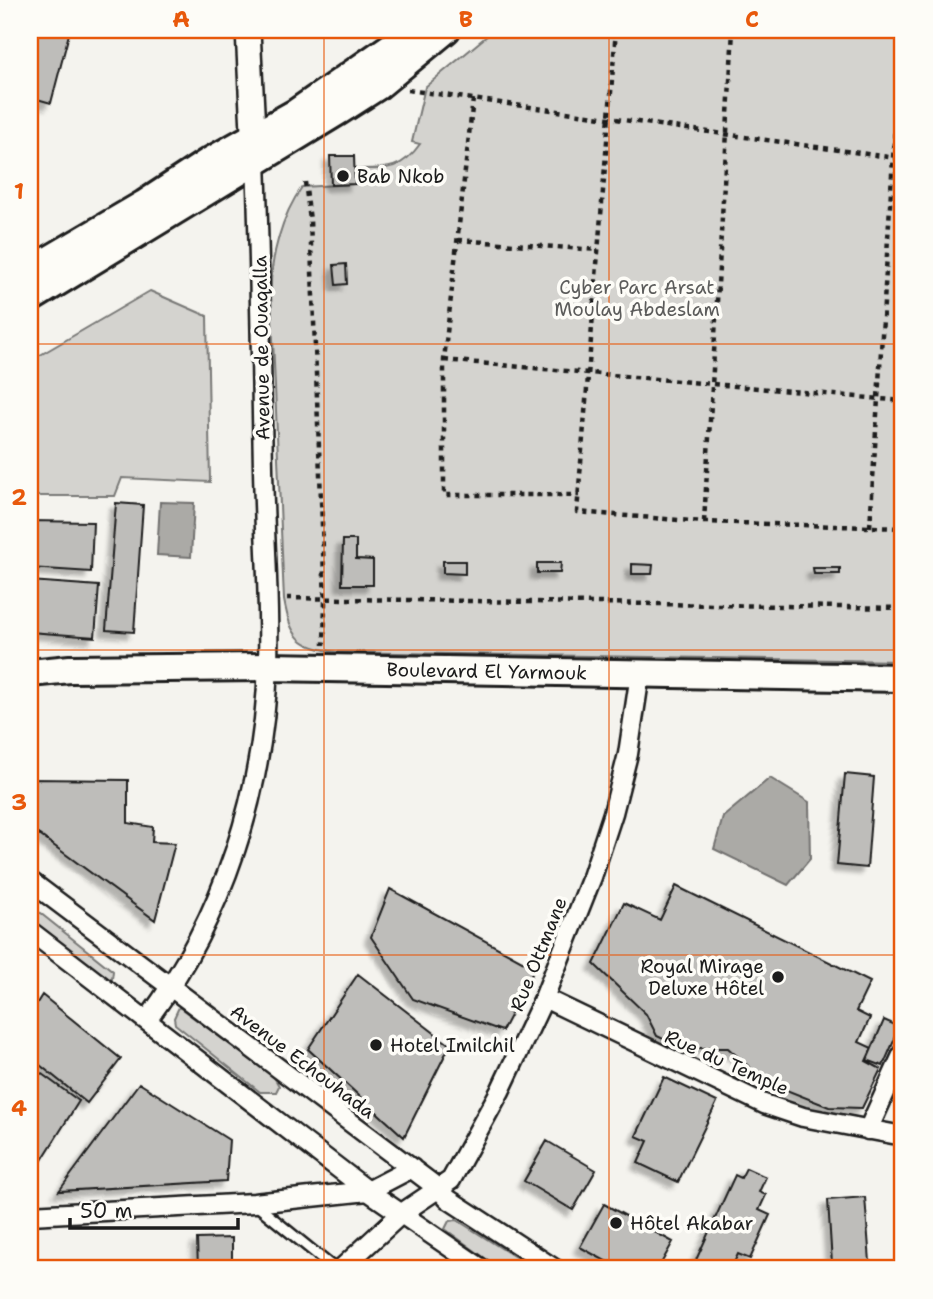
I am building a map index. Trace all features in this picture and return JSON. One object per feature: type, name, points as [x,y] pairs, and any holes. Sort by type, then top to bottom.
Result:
[{"type":"main road","points":[[30,299],[254,149],[415,30]]},
{"type":"main road","points":[[30,271],[254,149],[378,86],[446,30]]},
{"type":"main road","name":"Boulevard El Yarmouk","points":[[30,663],[70,669]]},
{"type":"main road","name":"Boulevard El Yarmouk","points":[[30,673],[70,669],[323,667],[903,679]]},
{"type":"street","name":"Avenue de Ouaqalla","points":[[148,1020],[171,988],[214,906],[241,838],[261,745],[268,667],[254,149],[248,30]]},
{"type":"street","name":"Rue Ottmane","points":[[341,1269],[402,1213],[450,1180],[500,1091],[544,998],[592,877],[613,813],[628,754],[640,674]]},
{"type":"street","name":"Avenue Echouhada","points":[[30,881],[412,1168],[448,1199],[555,1269]]},
{"type":"street","points":[[30,931],[368,1191],[482,1269]]},
{"type":"street","name":"Rue du Temple","points":[[544,998],[764,1104],[803,1117],[903,1136]]},
{"type":"street","points":[[868,1130],[903,1053]]},
{"type":"street","points":[[30,1215],[254,1203],[368,1191],[412,1168]]},
{"type":"lane","points":[[254,1203],[335,1269]]},
{"type":"path","points":[[616,30],[577,512],[704,522],[903,528]]},
{"type":"path","points":[[704,522],[733,30]]},
{"type":"path","points":[[870,527],[901,31],[880,30]]},
{"type":"path","points":[[423,92],[903,159]]},
{"type":"path","points":[[473,99],[444,359],[444,495],[579,495]]},
{"type":"path","points":[[305,182],[310,234],[325,601],[323,667]]},
{"type":"path","points":[[458,240],[598,250]]},
{"type":"path","points":[[444,359],[903,401]]},
{"type":"path","points":[[266,597],[325,601],[903,608]]},
{"type":"green space","name":"Cyber Parc Arsat Moulay Abdeslam","points":[[494,30],[903,30],[903,661],[337,652],[305,643],[294,632],[284,600],[271,292],[275,251],[283,224],[302,187],[354,184],[354,169],[392,167],[413,153],[420,144],[412,142],[425,87]],"holes":[[[343,540],[356,541],[356,559],[373,560],[373,585],[343,585]]]},
{"type":"green space","points":[[150,291],[207,316],[210,482],[122,478],[115,496],[30,496],[30,361]]},
{"type":"green space","points":[[30,905],[113,971],[111,987],[30,929]]},
{"type":"green space","points":[[179,1007],[274,1077],[279,1086],[276,1092],[260,1092],[175,1024],[174,1018]]},
{"type":"green space","points":[[457,1220],[534,1269],[500,1269],[445,1229],[449,1221]]},
{"type":"shaded area","points":[[160,502],[194,503],[191,557],[157,555]]},
{"type":"shaded area","points":[[770,778],[809,802],[810,859],[788,885],[714,849],[723,817]]},
{"type":"building","points":[[36,30],[70,30],[51,103],[30,97],[30,56]]},
{"type":"building","name":"Bab Nkob","points":[[330,156],[354,156],[355,184],[331,185]]},
{"type":"building","points":[[346,264],[347,284],[336,285],[334,265]]},
{"type":"building","points":[[116,503],[143,505],[134,632],[106,630]]},
{"type":"building","points":[[30,521],[93,522],[91,572],[30,568]]},
{"type":"building","points":[[343,540],[356,540],[356,559],[373,560],[373,585],[342,585]]},
{"type":"building","points":[[443,561],[465,561],[465,574],[443,573]]},
{"type":"building","points":[[537,563],[561,563],[560,573],[537,573]]},
{"type":"building","points":[[632,564],[653,565],[652,574],[632,574]]},
{"type":"building","points":[[813,568],[840,568],[840,574],[814,574]]},
{"type":"building","points":[[30,581],[99,586],[95,637],[30,632]]},
{"type":"building","points":[[845,774],[874,777],[867,868],[837,865]]},
{"type":"building","points":[[30,779],[128,780],[128,823],[153,827],[152,842],[175,843],[155,920],[30,828]]},
{"type":"building","points":[[676,886],[870,982],[856,1011],[870,1018],[859,1042],[872,1048],[866,1061],[881,1069],[862,1108],[829,1107],[766,1082],[728,1048],[682,1048],[657,1036],[646,1014],[594,964],[624,903],[660,920]]},
{"type":"building","points":[[390,889],[535,968],[502,1031],[413,999],[371,937]]},
{"type":"building","points":[[358,974],[450,1045],[404,1137],[308,1049]]},
{"type":"building","points":[[42,995],[121,1059],[87,1103],[30,1057],[30,1014]]},
{"type":"building","points":[[884,1020],[900,1027],[883,1066],[867,1060]]},
{"type":"building","points":[[35,1069],[79,1101],[30,1179],[30,1077]]},
{"type":"building","points":[[664,1077],[717,1102],[678,1182],[638,1163],[648,1141],[636,1136]]},
{"type":"building","points":[[139,1083],[229,1140],[226,1181],[59,1191]]},
{"type":"building","points":[[547,1141],[596,1170],[573,1210],[524,1181]]},
{"type":"building","points":[[746,1168],[766,1177],[759,1192],[766,1195],[759,1210],[770,1215],[750,1259],[738,1254],[731,1269],[709,1269],[711,1267],[696,1260],[735,1175],[741,1178]]},
{"type":"building","points":[[865,1197],[870,1262],[832,1264],[828,1200]]},
{"type":"building","name":"Hôtel Akabar","points":[[604,1204],[673,1242],[658,1269],[620,1269],[580,1247]]},
{"type":"building","points":[[232,1238],[232,1269],[198,1269],[197,1239]]},
{"type":"place","name":"Bab Nkob","points":[[343,176]]},
{"type":"place","name":"Royal Mirage Deluxe Hôtel","points":[[778,977]]},
{"type":"place","name":"Hotel Imilchil","points":[[376,1045]]},
{"type":"place","name":"Hôtel Akabar","points":[[616,1223]]}]
